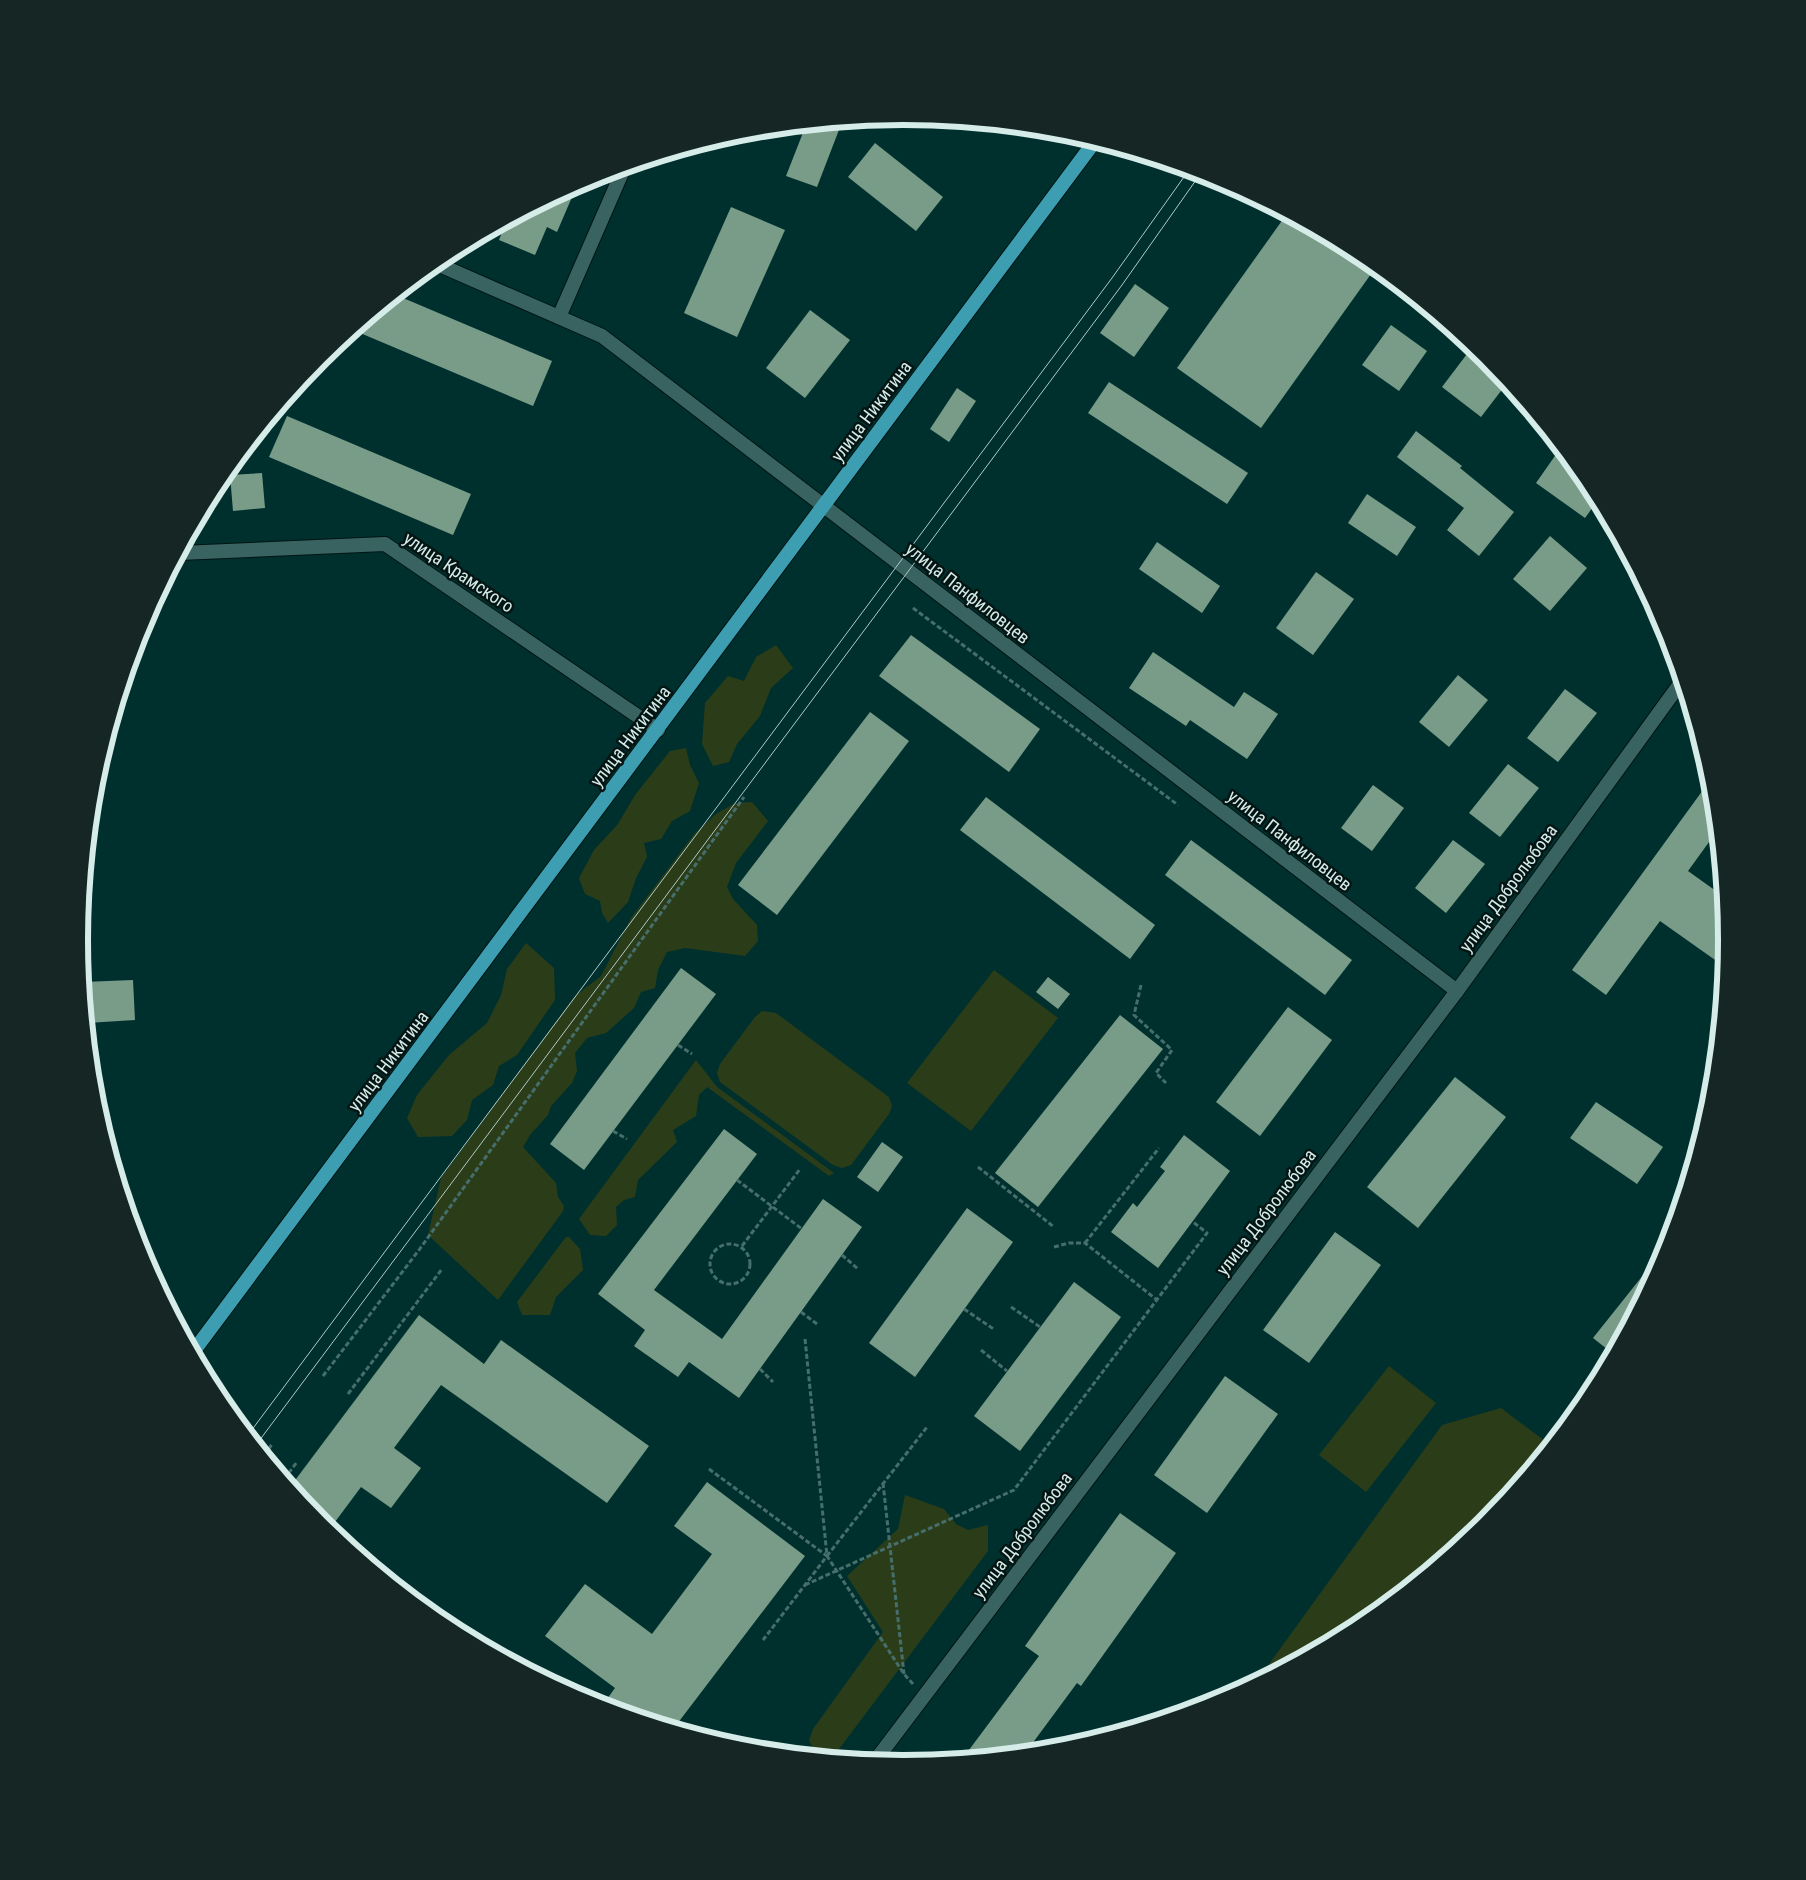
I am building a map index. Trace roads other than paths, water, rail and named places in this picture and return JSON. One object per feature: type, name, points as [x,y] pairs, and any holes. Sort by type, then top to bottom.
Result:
[{"type":"main road","name":"улица Никитина","points":[[197,1347],[1091,147]]},
{"type":"street","points":[[559,317],[621,176]]},
{"type":"street","name":"улица Панфиловцев","points":[[443,267],[602,336],[1457,991]]},
{"type":"street","name":"улица Крамского","points":[[186,553],[385,544],[658,730]]},
{"type":"street","name":"улица Добролюбова","points":[[880,1755],[1457,991],[1678,688]]},
{"type":"tram line","points":[[252,1430],[1112,278],[1185,176]]},
{"type":"tram line","points":[[259,1440],[1122,285],[1196,180]]}]
